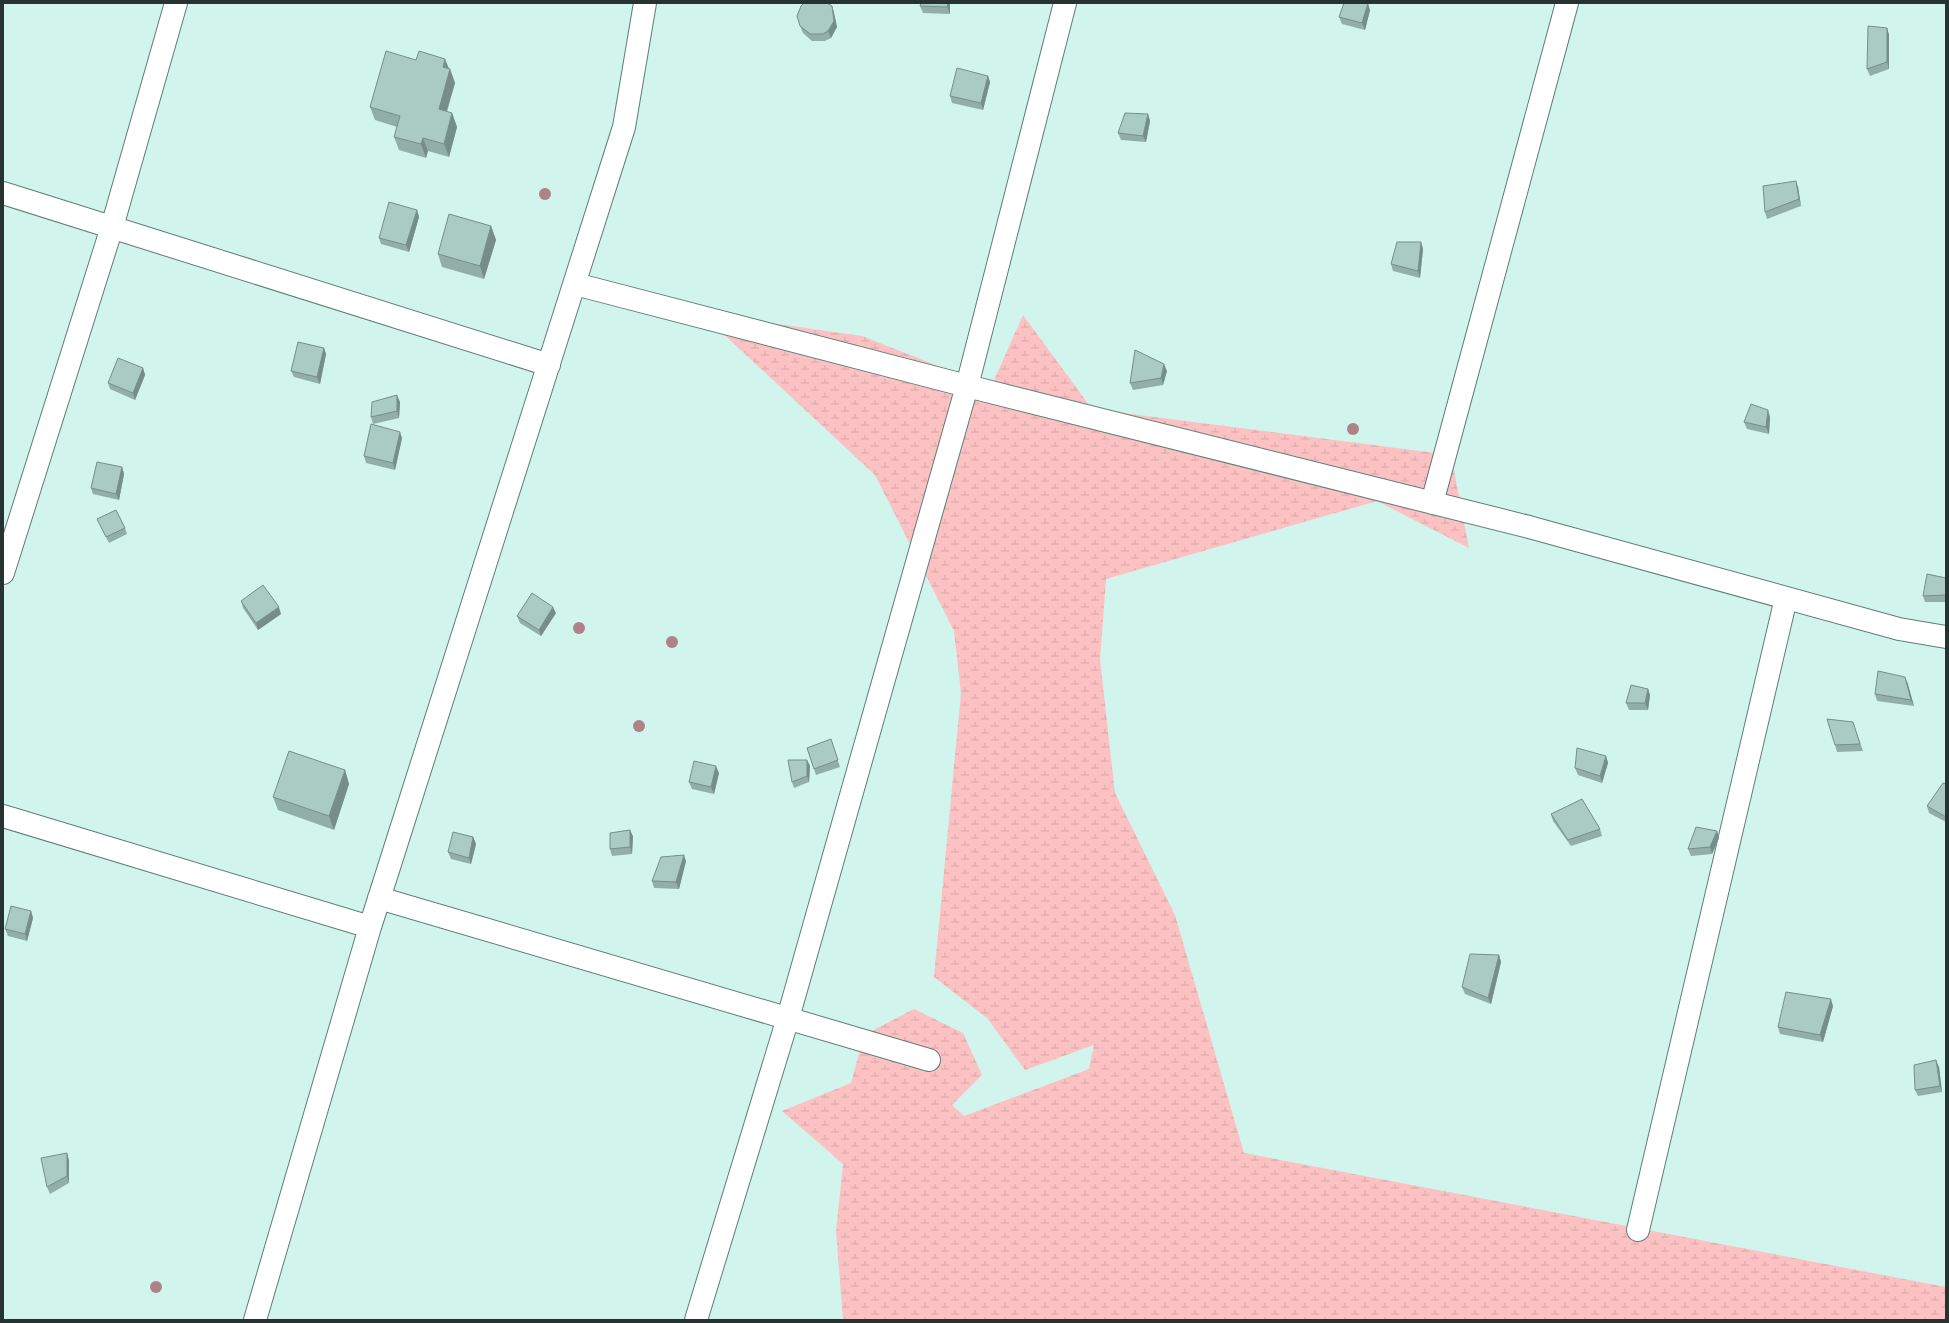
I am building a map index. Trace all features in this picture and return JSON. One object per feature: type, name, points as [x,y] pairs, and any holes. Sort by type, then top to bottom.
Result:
[{"type":"street","points":[[3,574],[112,227],[176,3]]},
{"type":"street","points":[[256,1320],[370,926],[624,127],[645,3]]},
{"type":"street","points":[[696,1320],[788,1018],[967,386],[1065,3]]},
{"type":"street","points":[[1432,503],[1567,3]]},
{"type":"street","points":[[3,193],[549,365]]},
{"type":"street","points":[[575,284],[967,386],[1529,527],[1899,629],[1946,637]]},
{"type":"street","points":[[1638,1230],[1786,598]]},
{"type":"street","points":[[3,816],[370,926]]},
{"type":"street","points":[[379,898],[929,1060]]},
{"type":"green space","points":[[701,313],[862,336],[991,387],[1023,315],[1092,409],[1451,455],[1469,548],[1377,501],[1106,579],[1100,660],[1115,793],[1175,915],[1244,1153],[1946,1287],[1946,1320],[843,1320],[836,1231],[843,1164],[782,1111],[851,1083],[864,1035],[914,1009],[963,1033],[982,1075],[952,1105],[964,1116],[1089,1069],[1094,1045],[1025,1070],[987,1018],[934,977],[961,693],[954,631],[875,475]]},
{"type":"building","points":[[804,3],[827,3],[832,6],[834,21],[828,31],[823,34],[810,34],[800,26],[797,16],[801,6]]},
{"type":"building","points":[[921,3],[948,3],[947,7],[920,6]]},
{"type":"building","points":[[1344,3],[1368,3],[1362,23],[1339,17]]},
{"type":"building","points":[[1868,26],[1887,28],[1887,62],[1867,69]]},
{"type":"building","points":[[386,51],[416,60],[419,51],[445,59],[443,67],[450,69],[439,109],[452,113],[444,144],[423,138],[421,144],[394,137],[400,116],[370,107]]},
{"type":"building","points":[[957,68],[988,76],[981,103],[950,96]]},
{"type":"building","points":[[1125,113],[1148,114],[1143,136],[1118,133]]},
{"type":"building","points":[[1796,181],[1799,199],[1765,212],[1763,186]]},
{"type":"building","points":[[389,202],[417,210],[406,245],[379,238]]},
{"type":"building","points":[[449,214],[491,226],[480,266],[438,254]]},
{"type":"building","points":[[1397,242],[1421,242],[1418,271],[1391,264]]},
{"type":"building","points":[[298,342],[324,348],[317,377],[291,371]]},
{"type":"building","points":[[1135,350],[1164,364],[1161,378],[1130,383]]},
{"type":"building","points":[[118,358],[143,368],[133,393],[108,383]]},
{"type":"building","points":[[397,395],[397,411],[371,417],[372,402]]},
{"type":"building","points":[[1751,404],[1768,410],[1766,427],[1744,422]]},
{"type":"building","points":[[371,424],[400,432],[393,463],[364,456]]},
{"type":"building","points":[[97,462],[122,467],[116,494],[91,488]]},
{"type":"building","points":[[116,510],[125,528],[106,537],[97,519]]},
{"type":"building","points":[[1927,574],[1946,578],[1946,595],[1923,596]]},
{"type":"building","points":[[263,585],[279,607],[256,623],[241,601]]},
{"type":"building","points":[[532,593],[553,607],[539,630],[517,616]]},
{"type":"building","points":[[1878,671],[1905,677],[1911,700],[1875,694]]},
{"type":"building","points":[[1631,685],[1648,689],[1645,703],[1626,703]]},
{"type":"building","points":[[1827,719],[1853,722],[1860,744],[1835,745]]},
{"type":"building","points":[[831,739],[838,760],[814,769],[807,748]]},
{"type":"building","points":[[1577,748],[1606,756],[1600,776],[1575,768]]},
{"type":"building","points":[[289,751],[345,770],[329,816],[273,797]]},
{"type":"building","points":[[788,760],[807,760],[807,776],[792,782]]},
{"type":"building","points":[[694,761],[716,766],[711,787],[689,782]]},
{"type":"building","points":[[1943,783],[1946,784],[1946,817],[1927,806]]},
{"type":"building","points":[[1582,799],[1600,829],[1568,840],[1551,814]]},
{"type":"building","points":[[1696,827],[1717,831],[1710,847],[1688,849]]},
{"type":"building","points":[[630,830],[630,847],[610,849],[610,833]]},
{"type":"building","points":[[453,832],[473,837],[469,858],[448,852]]},
{"type":"building","points":[[684,855],[676,882],[652,881],[661,857]]},
{"type":"building","points":[[11,906],[31,911],[25,934],[5,929]]},
{"type":"building","points":[[1470,954],[1499,955],[1488,998],[1462,987]]},
{"type":"building","points":[[1786,992],[1831,999],[1820,1035],[1778,1027]]},
{"type":"building","points":[[1936,1060],[1940,1086],[1915,1090],[1914,1065]]},
{"type":"building","points":[[67,1153],[67,1176],[47,1187],[41,1158]]}]
